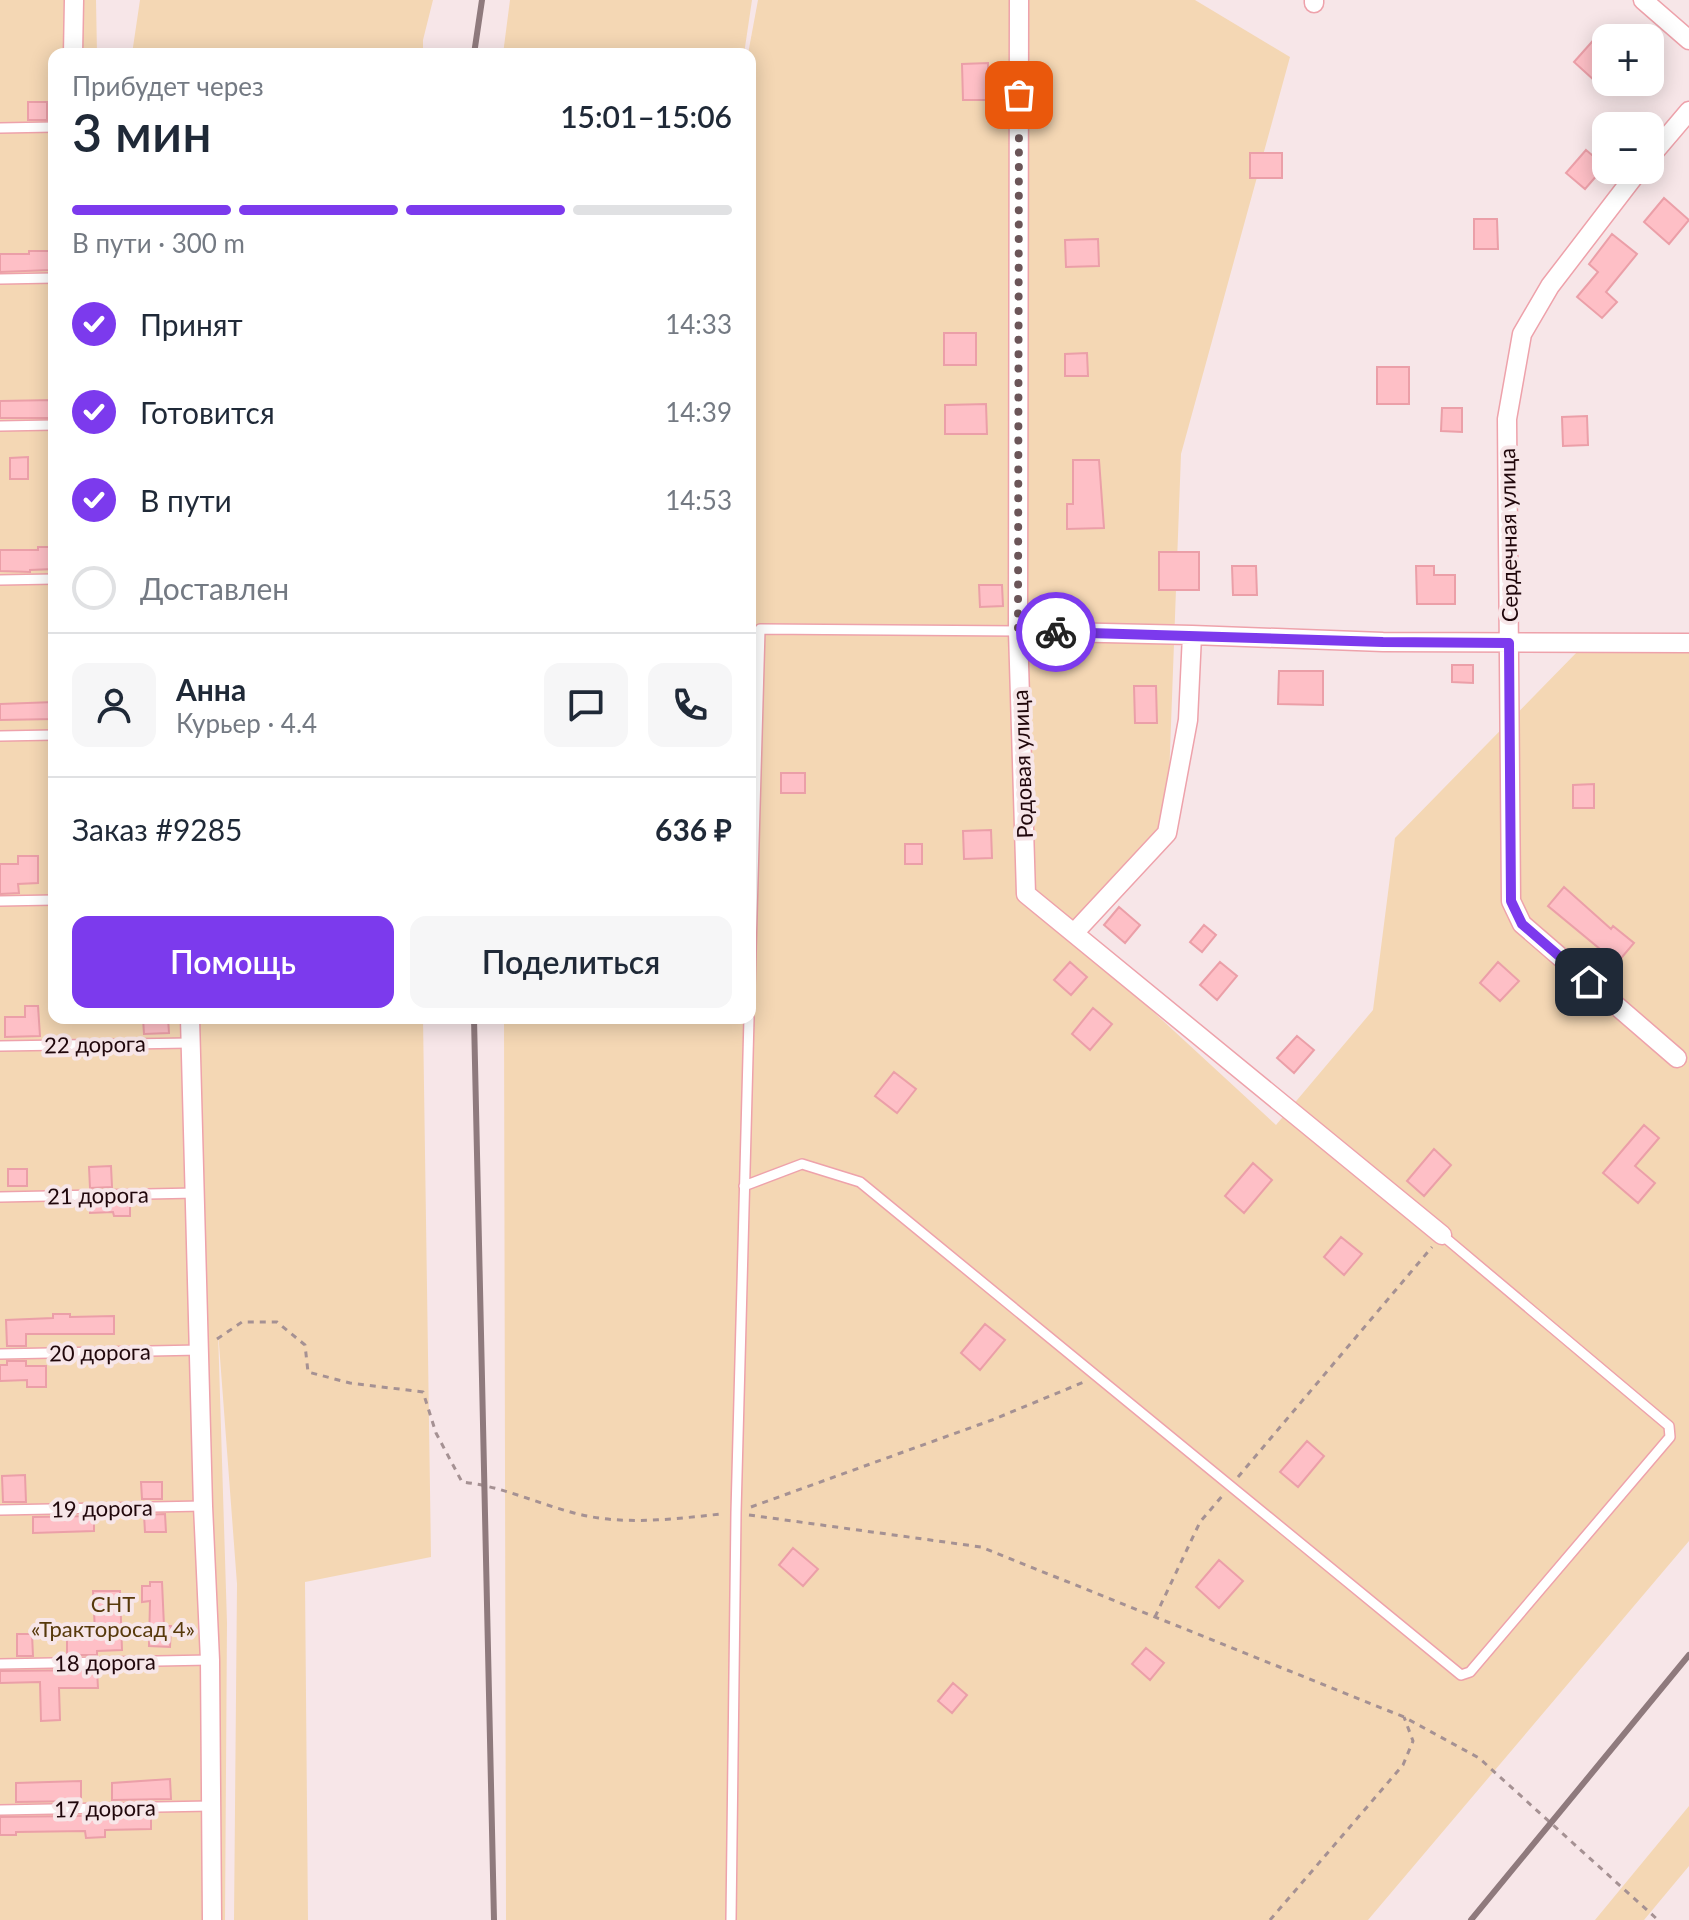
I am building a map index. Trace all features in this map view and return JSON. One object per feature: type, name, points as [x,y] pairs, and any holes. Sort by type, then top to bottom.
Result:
[{"type":"street","points":[[73,48],[74,0]]},
{"type":"street","name":"Родовая улица","points":[[1019,0],[1018,631],[1026,894],[1442,1235]]},
{"type":"street","points":[[1643,0],[1689,40]]},
{"type":"street","points":[[1664,140],[1689,111]]},
{"type":"street","name":"Сердечная улица","points":[[1628,184],[1550,286],[1522,334],[1507,419],[1511,901],[1522,924],[1677,1058]]},
{"type":"street","points":[[1018,631],[1383,642],[1689,643]]},
{"type":"street","points":[[1074,933],[1167,833],[1188,720],[1192,635]]},
{"type":"street","points":[[190,1024],[210,1660],[212,1920]]},
{"type":"lane","points":[[0,128],[48,127]]},
{"type":"lane","points":[[0,279],[48,278]]},
{"type":"lane","points":[[0,426],[48,425]]},
{"type":"lane","points":[[0,580],[48,579]]},
{"type":"lane","points":[[756,772],[760,629],[1018,631]]},
{"type":"lane","points":[[0,736],[48,735]]},
{"type":"lane","points":[[0,901],[48,900]]},
{"type":"lane","points":[[731,1920],[736,1513],[749,1024]]},
{"type":"lane","name":"22 дорога","points":[[0,1046],[190,1043]]},
{"type":"lane","points":[[744,1186],[802,1164],[860,1182],[1461,1675],[1470,1672],[1670,1437],[1669,1426],[1442,1235]]},
{"type":"lane","name":"21 дорога","points":[[0,1197],[196,1193]]},
{"type":"lane","name":"20 дорога","points":[[0,1354],[200,1350]]},
{"type":"lane","name":"19 дорога","points":[[0,1510],[203,1506]]},
{"type":"lane","name":"18 дорога","points":[[0,1664],[210,1660]]},
{"type":"lane","name":"17 дорога","points":[[0,1810],[210,1806]]},
{"type":"path","points":[[1155,1617],[1200,1522],[1442,1235]]},
{"type":"path","points":[[200,1350],[242,1322],[277,1322],[305,1345],[308,1372],[350,1383],[423,1392],[436,1433],[462,1482],[484,1484],[577,1514],[651,1521],[736,1513],[981,1547],[1404,1717],[1479,1758],[1658,1920]]},
{"type":"path","points":[[736,1513],[992,1420],[1097,1377]]},
{"type":"path","points":[[1270,1920],[1403,1765],[1413,1741],[1404,1717]]},
{"type":"green space","name":"СНТ «Тракторосад 4»","points":[[0,0],[96,0],[97,48],[48,48],[48,1024],[423,1024],[431,1557],[305,1582],[308,1920],[234,1920],[237,1584],[218,1331],[227,1623],[225,1920],[0,1920]]},
{"type":"green space","points":[[140,0],[433,0],[423,48],[133,48]]},
{"type":"green space","points":[[510,0],[752,0],[745,48],[504,48]]},
{"type":"green space","points":[[758,0],[1195,0],[1290,57],[1181,454],[1167,833],[1071,936],[1276,1125],[1373,1010],[1395,838],[1579,650],[1689,653],[1689,1541],[1368,1920],[506,1920],[504,1024],[756,1024],[756,48],[749,48]]},
{"type":"green space","points":[[1689,1806],[1689,1866],[1644,1920],[1595,1920]]},
{"type":"building","points":[[1592,42],[1592,78],[1574,62]]},
{"type":"building","points":[[988,63],[988,100],[963,100],[962,64]]},
{"type":"building","points":[[28,102],[47,102],[47,120],[28,120]]},
{"type":"building","points":[[1586,150],[1592,155],[1592,181],[1585,189],[1566,173]]},
{"type":"building","points":[[1250,153],[1282,153],[1282,178],[1250,178]]},
{"type":"building","points":[[1664,198],[1689,220],[1669,244],[1644,222]]},
{"type":"building","points":[[1474,219],[1497,219],[1498,249],[1474,249]]},
{"type":"building","points":[[1612,234],[1637,254],[1606,292],[1617,302],[1602,318],[1577,297],[1598,272],[1589,264]]},
{"type":"building","points":[[1098,239],[1099,266],[1066,267],[1065,240]]},
{"type":"building","points":[[29,251],[48,251],[48,270],[0,272],[0,254],[29,254]]},
{"type":"building","points":[[944,333],[976,333],[976,365],[944,365]]},
{"type":"building","points":[[1087,353],[1088,376],[1065,376],[1065,354]]},
{"type":"building","points":[[1377,367],[1409,367],[1409,404],[1377,404]]},
{"type":"building","points":[[48,400],[48,418],[0,418],[0,401]]},
{"type":"building","points":[[986,404],[987,434],[945,434],[945,405]]},
{"type":"building","points":[[1442,408],[1462,408],[1462,432],[1441,431]]},
{"type":"building","points":[[1587,416],[1588,445],[1563,446],[1562,417]]},
{"type":"building","points":[[28,457],[28,479],[10,479],[10,458]]},
{"type":"building","points":[[1073,460],[1099,460],[1104,528],[1067,529],[1067,504],[1073,504]]},
{"type":"building","points":[[38,547],[48,547],[48,569],[0,571],[0,550],[38,550]]},
{"type":"building","points":[[1159,552],[1199,552],[1199,590],[1159,590]]},
{"type":"building","points":[[1232,566],[1256,566],[1257,595],[1233,595]]},
{"type":"building","points":[[1416,566],[1434,566],[1434,575],[1455,575],[1455,604],[1417,604]]},
{"type":"building","points":[[979,585],[1002,585],[1003,606],[980,607]]},
{"type":"building","points":[[1452,665],[1473,665],[1473,683],[1452,682]]},
{"type":"building","points":[[1279,671],[1323,671],[1323,705],[1278,704]]},
{"type":"building","points":[[1134,686],[1156,686],[1157,723],[1135,723]]},
{"type":"building","points":[[48,702],[48,719],[0,720],[0,704]]},
{"type":"building","points":[[781,773],[805,773],[805,793],[781,793]]},
{"type":"building","points":[[1594,784],[1594,808],[1573,808],[1573,785]]},
{"type":"building","points":[[991,830],[992,858],[964,859],[963,831]]},
{"type":"building","points":[[905,844],[922,844],[922,864],[905,864]]},
{"type":"building","points":[[18,856],[38,856],[38,883],[18,884],[19,893],[0,894],[0,864],[18,864]]},
{"type":"building","points":[[1564,887],[1611,929],[1613,926],[1634,943],[1617,963],[1548,906]]},
{"type":"building","points":[[1119,907],[1140,925],[1125,943],[1104,925]]},
{"type":"building","points":[[1204,925],[1216,935],[1202,952],[1190,942]]},
{"type":"building","points":[[1070,962],[1087,977],[1071,995],[1054,980]]},
{"type":"building","points":[[1220,962],[1237,976],[1217,1000],[1200,985]]},
{"type":"building","points":[[1498,962],[1519,981],[1500,1001],[1480,983]]},
{"type":"building","points":[[25,1006],[38,1006],[40,1036],[5,1037],[5,1017],[25,1017]]},
{"type":"building","points":[[1093,1008],[1112,1024],[1090,1050],[1072,1034]]},
{"type":"building","points":[[143,1024],[168,1024],[169,1033],[144,1034]]},
{"type":"building","points":[[1297,1036],[1314,1050],[1294,1073],[1277,1058]]},
{"type":"building","points":[[894,1072],[916,1089],[897,1113],[875,1096]]},
{"type":"building","points":[[1644,1125],[1659,1138],[1635,1166],[1655,1183],[1638,1203],[1603,1173]]},
{"type":"building","points":[[1434,1149],[1451,1165],[1424,1196],[1407,1181]]},
{"type":"building","points":[[1253,1163],[1272,1180],[1244,1213],[1225,1196]]},
{"type":"building","points":[[111,1166],[112,1187],[90,1188],[89,1167]]},
{"type":"building","points":[[8,1169],[27,1169],[27,1186],[8,1186]]},
{"type":"building","points":[[130,1202],[130,1216],[114,1216],[113,1212],[90,1213],[90,1203]]},
{"type":"building","points":[[1341,1237],[1362,1254],[1344,1275],[1324,1257]]},
{"type":"building","points":[[53,1314],[70,1314],[70,1317],[114,1316],[114,1334],[26,1334],[26,1346],[7,1346],[6,1320],[53,1318]]},
{"type":"building","points":[[985,1324],[1005,1340],[980,1370],[961,1353]]},
{"type":"building","points":[[7,1361],[26,1361],[26,1366],[46,1366],[46,1387],[27,1387],[27,1380],[0,1381],[0,1365],[7,1365]]},
{"type":"building","points":[[1307,1441],[1324,1456],[1298,1487],[1280,1472]]},
{"type":"building","points":[[25,1475],[26,1502],[3,1502],[2,1476]]},
{"type":"building","points":[[141,1482],[162,1482],[162,1499],[142,1499]]},
{"type":"building","points":[[165,1514],[166,1532],[145,1532],[144,1515]]},
{"type":"building","points":[[94,1516],[94,1531],[33,1533],[33,1517]]},
{"type":"building","points":[[793,1548],[818,1569],[803,1586],[779,1565]]},
{"type":"building","points":[[1219,1560],[1243,1581],[1219,1608],[1196,1587]]},
{"type":"building","points":[[150,1582],[162,1582],[164,1626],[171,1626],[170,1647],[149,1646],[150,1601],[142,1602],[142,1586],[150,1586]]},
{"type":"building","points":[[93,1591],[120,1591],[122,1650],[97,1651],[97,1655],[67,1655],[67,1632],[95,1632]]},
{"type":"building","points":[[17,1634],[32,1634],[33,1656],[17,1656]]},
{"type":"building","points":[[1146,1648],[1164,1663],[1150,1680],[1132,1664]]},
{"type":"building","points":[[97,1670],[98,1688],[59,1688],[60,1720],[41,1721],[40,1682],[0,1683],[0,1671]]},
{"type":"building","points":[[953,1683],[967,1695],[952,1713],[938,1701]]},
{"type":"building","points":[[170,1779],[171,1799],[112,1800],[112,1783]]},
{"type":"building","points":[[81,1781],[81,1801],[16,1802],[16,1783]]},
{"type":"building","points":[[151,1815],[151,1829],[105,1830],[105,1837],[86,1838],[85,1831],[0,1835],[0,1817]]},
{"type":"railway","points":[[475,48],[482,0]]},
{"type":"railway","points":[[474,1024],[494,1920]]},
{"type":"railway","points":[[1471,1920],[1689,1655]]},
{"type":"way so far","points":[[1019,95],[1018,631],[1056,632]]},
{"type":"route","points":[[1056,632],[1509,643],[1511,901],[1522,924],[1589,982]]}]
